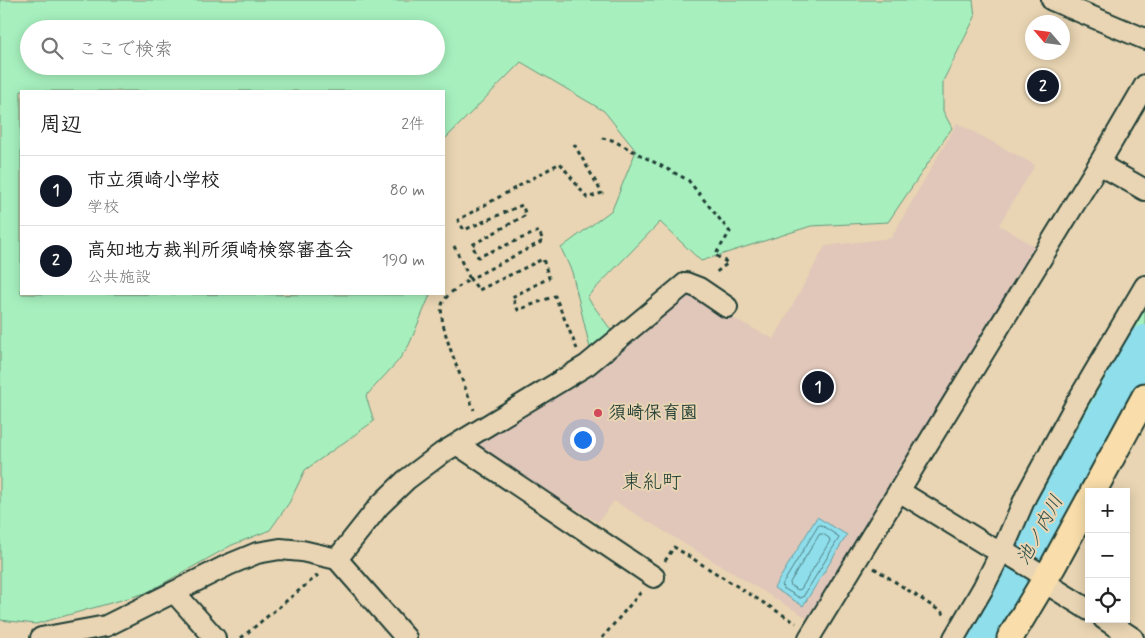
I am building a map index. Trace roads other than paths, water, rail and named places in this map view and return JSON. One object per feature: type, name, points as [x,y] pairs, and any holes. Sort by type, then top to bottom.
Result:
[{"type":"main road","points":[[1095,488],[1145,396]]},
{"type":"main road","points":[[1010,638],[1040,575],[1085,506]]},
{"type":"street","points":[[1052,0],[1145,39]]},
{"type":"street","points":[[810,636],[1099,164],[1145,85]]},
{"type":"street","points":[[1099,164],[1145,190]]},
{"type":"street","points":[[337,559],[379,506],[406,480],[442,453],[587,365],[686,283],[699,288],[727,308]]},
{"type":"street","points":[[958,631],[1004,553],[1007,540],[1026,496],[1078,400],[1145,286]]},
{"type":"street","points":[[458,444],[654,577]]},
{"type":"street","points":[[899,492],[1040,575],[1085,607]]},
{"type":"street","points":[[41,638],[106,626],[228,565],[258,553],[280,549],[302,551],[337,559],[406,638]]},
{"type":"street","points":[[174,592],[215,638]]},
{"type":"street","points":[[1110,623],[1133,638]]},
{"type":"water","points":[[817,517],[847,535],[803,606],[774,588]]},
{"type":"waterway","name":"池ノ内川","points":[[980,638],[1145,343]]},
{"type":"place","name":"高知地方裁判所須崎検察審査会","points":[[1043,86]]},
{"type":"place","name":"市立須崎小学校","points":[[818,387]]},
{"type":"place","name":"須崎保育園","points":[[598,413]]},
{"type":"district","name":"東糺町","points":[[652,482]]}]
